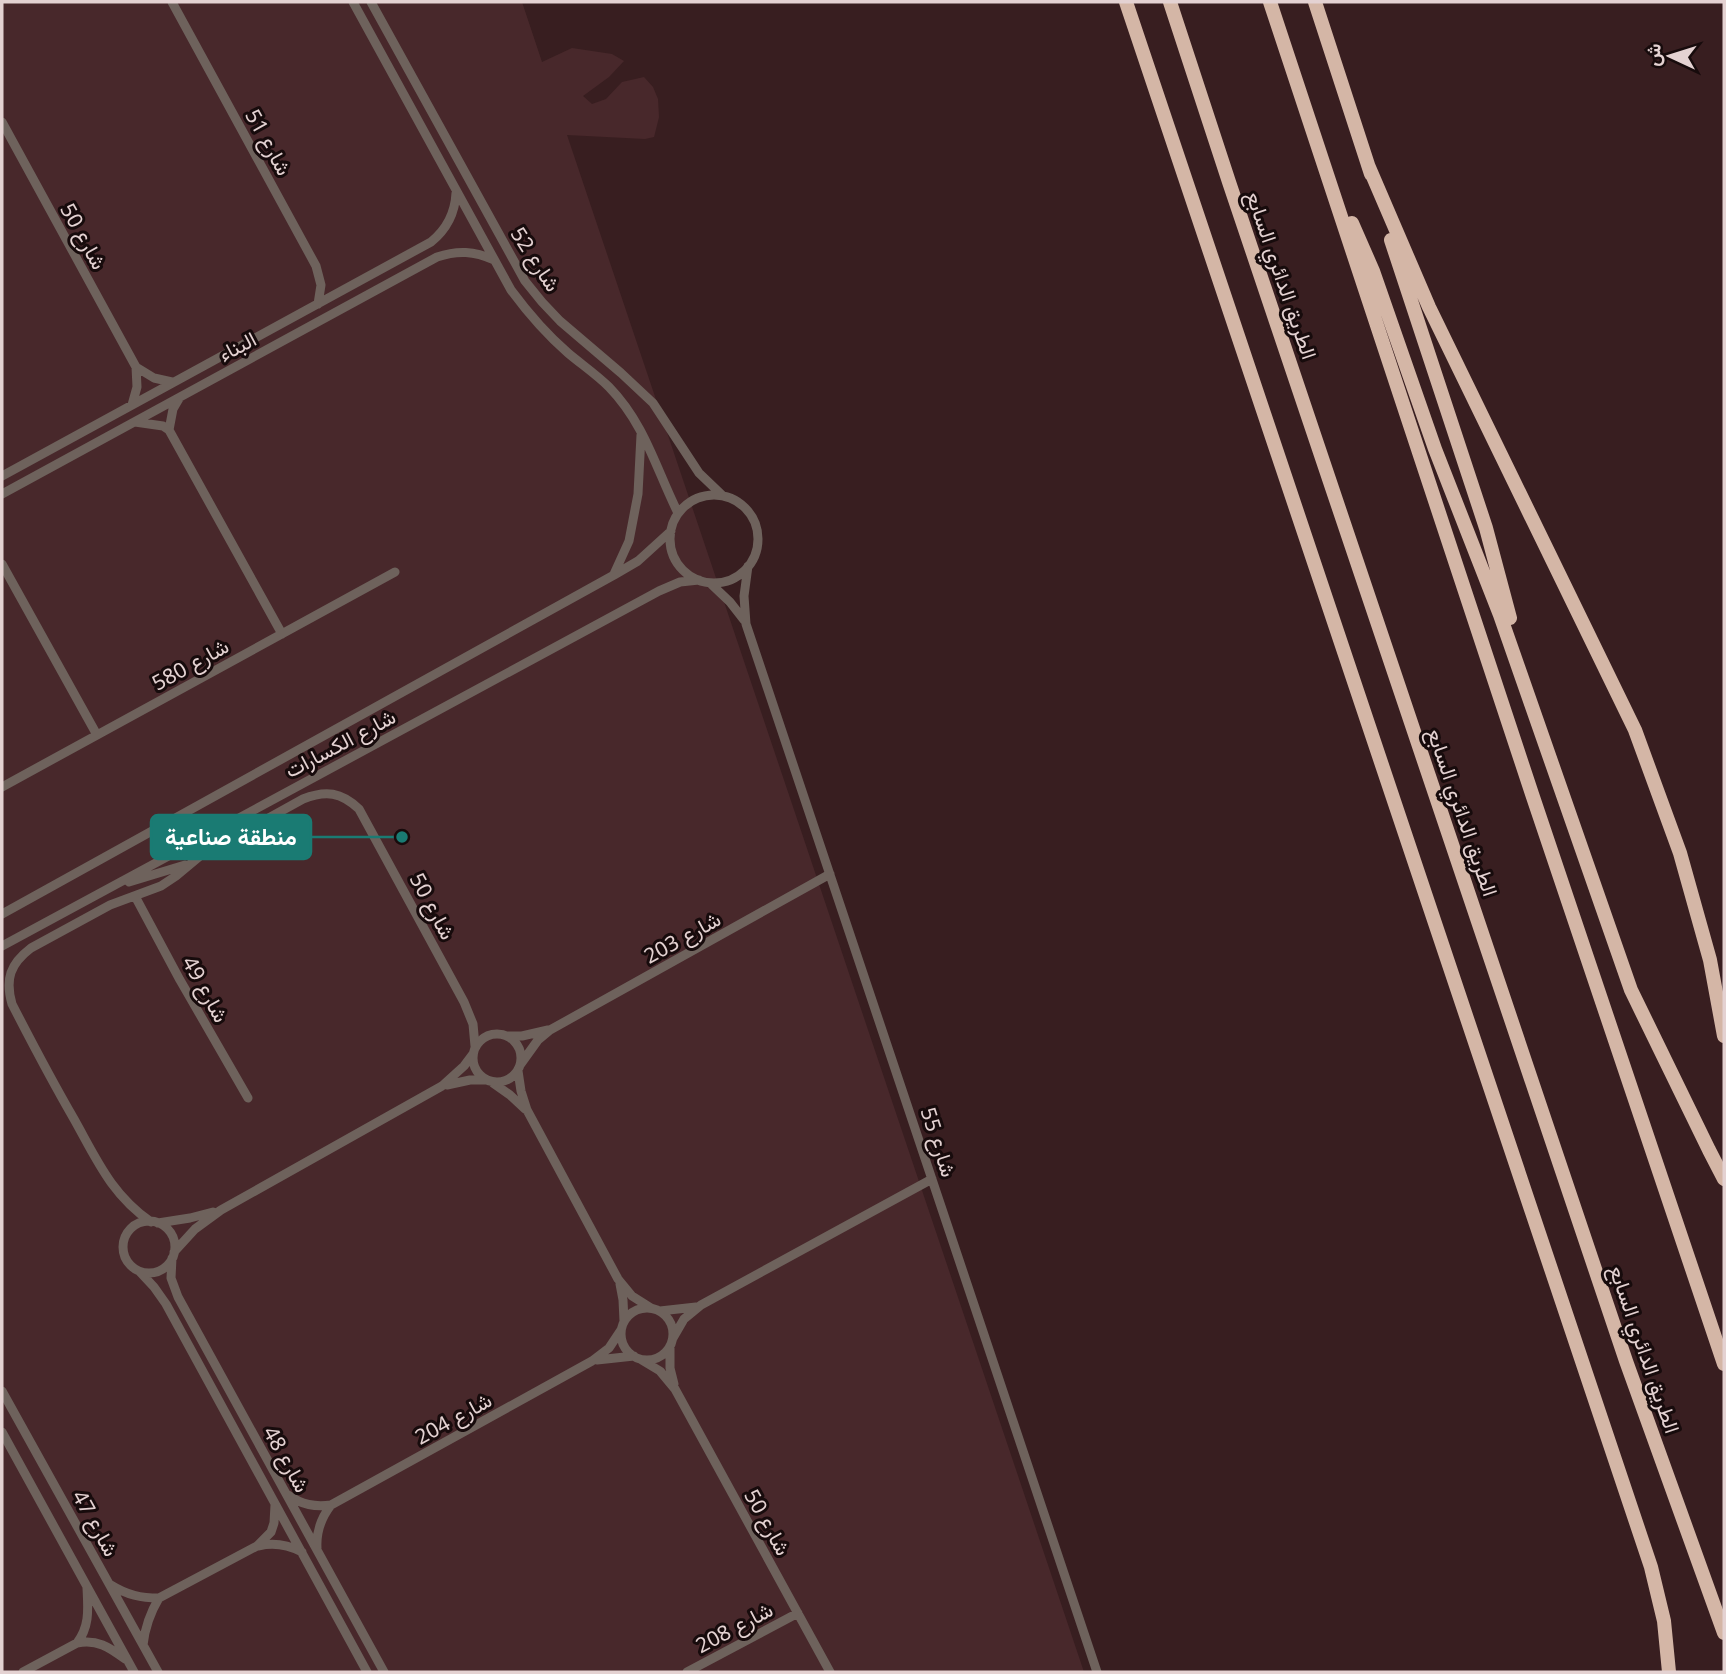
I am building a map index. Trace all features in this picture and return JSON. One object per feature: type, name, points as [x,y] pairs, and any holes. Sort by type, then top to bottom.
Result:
[{"type":"highway","points":[[1126,2],[1651,1567],[1664,1621],[1669,1672]]},
{"type":"highway","name":"الطريق الدائري السابع","points":[[1170,2],[1621,1348],[1724,1633]]},
{"type":"highway","points":[[1270,2],[1536,807],[1724,1364]]},
{"type":"highway","points":[[1315,2],[1486,528],[1532,704]]},
{"type":"highway","points":[[1320,152],[1373,271],[1435,449],[1532,704],[1630,990],[1724,1179]]},
{"type":"highway","points":[[1368,165],[1429,307],[1635,730],[1680,853],[1710,960],[1724,1035]]},
{"type":"street","name":"شارع 51","points":[[172,2],[316,266],[321,285],[318,304]]},
{"type":"street","name":"شارع 52","points":[[353,2],[511,289],[547,334],[608,387],[635,421],[650,447],[678,513]]},
{"type":"street","name":"شارع 52","points":[[370,2],[525,281],[560,321],[653,403],[699,473],[723,496]]},
{"type":"street","name":"شارع 50","points":[[2,122],[136,367]]},
{"type":"street","name":"البناء","points":[[2,476],[431,242],[440,235],[453,215],[456,191]]},
{"type":"street","name":"البناء","points":[[2,494],[437,257],[466,251],[494,260]]},
{"type":"street","points":[[136,367],[154,378],[174,382]]},
{"type":"street","points":[[132,405],[137,387],[136,367]]},
{"type":"street","points":[[169,430],[173,409],[180,396]]},
{"type":"street","points":[[133,422],[163,426],[169,430],[282,634]]},
{"type":"street","points":[[614,575],[629,541],[638,494],[641,433]]},
{"type":"street","points":[[671,531],[670,543],[679,566],[688,575],[710,583],[724,582],[738,576],[748,566],[757,550],[758,533],[755,524],[752,516],[740,503],[723,496],[703,496],[693,500],[678,513]]},
{"type":"street","name":"شارع الكسارات","points":[[2,914],[638,561],[671,531],[678,513]]},
{"type":"street","points":[[2,564],[97,735]]},
{"type":"street","name":"شارع 55","points":[[748,566],[744,596],[746,624],[1097,1672]]},
{"type":"street","name":"شارع 580","points":[[2,788],[395,572]]},
{"type":"street","name":"شارع الكسارات","points":[[2,946],[659,592],[680,582],[699,580]]},
{"type":"street","name":"شارع 55","points":[[710,583],[730,602],[746,624]]},
{"type":"street","name":"شارع الكسارات","points":[[155,1222],[131,1207],[104,1174],[12,1004],[9,979],[13,966],[31,948],[110,905],[169,881],[200,856],[303,799],[314,794],[339,795]]},
{"type":"street","name":"شارع 50","points":[[339,795],[350,800],[366,819],[464,1002],[473,1024],[474,1051]]},
{"type":"street","points":[[113,886],[190,863]]},
{"type":"street","name":"شارع 203","points":[[519,1068],[534,1046],[550,1030],[830,874]]},
{"type":"street","name":"شارع 49","points":[[135,896],[248,1098]]},
{"type":"street","name":"شارع 203","points":[[507,1036],[550,1030]]},
{"type":"street","points":[[221,1210],[190,1218],[139,1223],[126,1236],[123,1248],[126,1260],[140,1272],[153,1273],[164,1268],[195,1229],[221,1210],[442,1086],[458,1072],[484,1038],[502,1034],[517,1045],[520,1051],[521,1091],[527,1110],[618,1279],[632,1296],[666,1316],[670,1322],[671,1342]]},
{"type":"street","points":[[474,1051],[475,1069],[479,1075],[510,1095],[527,1110]]},
{"type":"street","points":[[442,1086],[463,1081],[500,1083],[507,1081],[519,1068]]},
{"type":"street","points":[[618,1279],[623,1300],[622,1340],[626,1350],[637,1358],[657,1358],[665,1353],[684,1319],[701,1306],[933,1179]]},
{"type":"street","points":[[155,1222],[171,1235],[173,1255]]},
{"type":"street","name":"شارع 48","points":[[173,1255],[171,1278],[178,1297],[384,1672]]},
{"type":"street","name":"شارع 48","points":[[140,1272],[166,1304],[367,1672]]},
{"type":"street","points":[[623,1325],[636,1310],[681,1310],[701,1306]]},
{"type":"street","name":"شارع 204","points":[[331,1505],[592,1362],[609,1348],[623,1325]]},
{"type":"street","name":"شارع 50","points":[[671,1342],[670,1368],[675,1389]]},
{"type":"street","name":"شارع 204","points":[[592,1362],[613,1358],[637,1358]]},
{"type":"street","name":"شارع 50","points":[[637,1358],[660,1371],[675,1389],[831,1672]]},
{"type":"street","name":"شارع 47","points":[[2,1391],[158,1672]]},
{"type":"street","name":"شارع 47","points":[[2,1432],[134,1672]]},
{"type":"street","points":[[286,1494],[307,1505],[331,1505]]},
{"type":"street","points":[[257,1546],[271,1532],[275,1503]]},
{"type":"street","points":[[317,1550],[319,1526],[331,1505]]},
{"type":"street","points":[[110,1584],[133,1596],[159,1598],[257,1546],[284,1545],[302,1552]]},
{"type":"street","points":[[23,1672],[77,1643],[83,1636],[88,1618],[87,1585]]},
{"type":"street","points":[[143,1645],[149,1616],[159,1598]]},
{"type":"street","name":"شارع 208","points":[[687,1672],[798,1613]]},
{"type":"street","points":[[77,1643],[100,1643],[128,1661]]},
{"type":"shaded area","points":[[2,2],[522,2],[542,62],[572,48],[612,54],[624,61],[609,77],[583,96],[592,104],[606,99],[622,82],[644,77],[653,87],[658,99],[659,117],[654,137],[645,139],[567,135],[1084,1672],[2,1672]]},
{"type":"place","name":"منطقة صناعية","points":[[402,837]]}]
